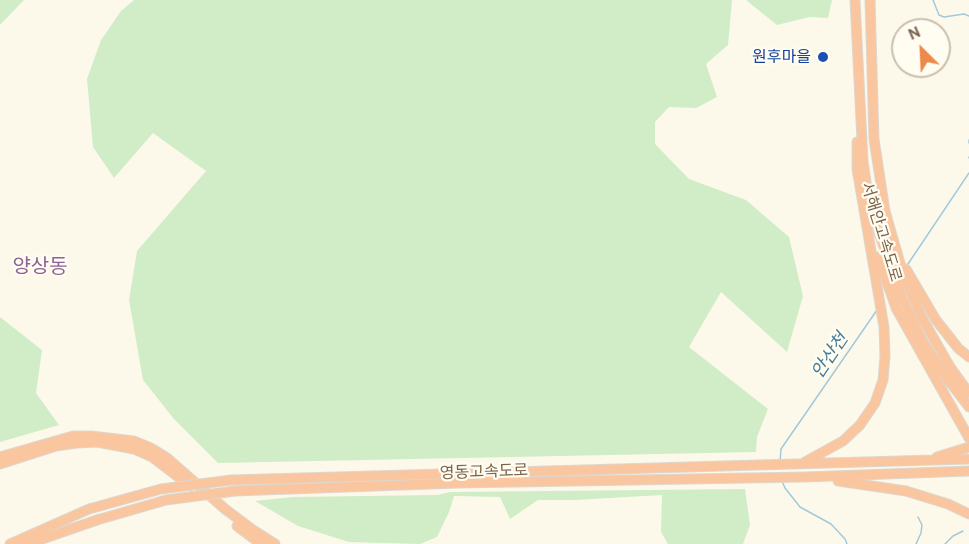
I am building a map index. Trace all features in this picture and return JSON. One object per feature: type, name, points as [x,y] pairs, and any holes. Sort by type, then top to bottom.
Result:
[{"type":"highway","name":"서해안고속도로","points":[[870,0],[872,115],[876,164],[896,252],[933,339],[969,393]]},
{"type":"highway","points":[[802,464],[843,441],[868,415],[883,380],[884,327],[879,273],[860,165],[855,4]]},
{"type":"highway","name":"서해안고속도로","points":[[860,165],[875,222],[903,300],[924,344],[969,407]]},
{"type":"highway","points":[[879,273],[896,308],[969,438]]},
{"type":"highway","points":[[912,288],[946,334],[969,357]]},
{"type":"highway","points":[[0,464],[73,436],[135,441],[167,458],[234,516],[275,544]]},
{"type":"highway","points":[[0,454],[97,442],[134,449],[167,467],[261,544]]},
{"type":"highway","points":[[911,460],[941,456],[967,448]]},
{"type":"highway","points":[[0,470],[35,449]]},
{"type":"highway","name":"영동고속도로","points":[[10,544],[89,509],[161,489],[231,480],[492,471],[966,460]]},
{"type":"highway","name":"영동고속도로","points":[[28,544],[166,500],[235,491],[459,483],[806,477],[965,471]]},
{"type":"highway","points":[[806,477],[906,491],[948,504],[969,514]]},
{"type":"green space","points":[[0,0],[24,0],[0,25]]},
{"type":"green space","points":[[134,0],[732,0],[728,45],[706,64],[717,97],[696,108],[669,107],[655,122],[655,144],[689,179],[746,200],[789,237],[803,296],[787,352],[721,292],[689,347],[768,409],[757,437],[756,452],[218,463],[174,419],[143,380],[129,300],[137,251],[206,171],[153,133],[114,178],[93,147],[87,79],[101,40],[121,11]]},
{"type":"green space","points":[[746,0],[832,0],[828,18],[809,17],[777,25]]},
{"type":"green space","points":[[0,317],[42,350],[36,393],[59,425],[0,442]]},
{"type":"green space","points":[[745,489],[750,525],[743,544],[668,544],[661,532],[662,495],[538,500],[510,519],[500,497],[454,496],[437,537],[420,544],[349,542],[298,526],[255,501],[292,497],[437,495],[450,492]]},
{"type":"waterway","points":[[933,0],[939,15],[944,17],[964,14],[969,16]]},
{"type":"waterway","name":"안산천","points":[[908,264],[969,173]]},
{"type":"waterway","name":"안산천","points":[[780,462],[781,449],[877,310]]},
{"type":"waterway","name":"안산천","points":[[782,481],[800,507],[831,524],[847,544]]},
{"type":"waterway","points":[[916,544],[922,525],[918,517]]},
{"type":"waterway","points":[[945,544],[953,536],[963,531]]},
{"type":"place","name":"원후마을","points":[[823,57]]},
{"type":"district","name":"양상동","points":[[40,267]]}]
